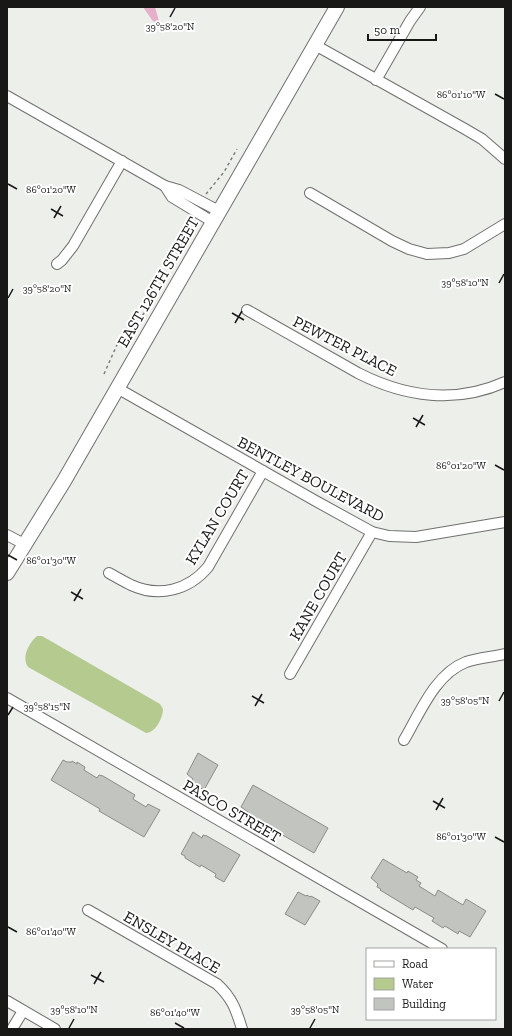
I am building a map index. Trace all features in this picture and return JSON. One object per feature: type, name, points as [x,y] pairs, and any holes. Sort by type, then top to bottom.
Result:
[{"type":"main road","name":"EAST 126TH STREET","points":[[7,573],[64,481],[337,7]]},
{"type":"street","points":[[376,80],[410,20],[420,7]]},
{"type":"street","points":[[316,45],[476,136],[505,159]]},
{"type":"street","points":[[7,96],[165,186],[179,190],[216,216]]},
{"type":"street","points":[[57,264],[73,246],[122,161]]},
{"type":"street","points":[[310,193],[392,241],[409,249],[427,254],[449,253],[464,248],[505,224]]},
{"type":"street","name":"PEWTER PLACE","points":[[247,310],[364,376],[380,384],[407,392],[452,395],[476,392],[505,382]]},
{"type":"street","name":"BENTLEY BOULEVARD","points":[[118,388],[372,532],[389,536],[416,537],[505,522]]},
{"type":"street","name":"KYLAN COURT","points":[[109,573],[130,585],[150,591],[176,589],[192,581],[203,573],[210,563],[263,471]]},
{"type":"street","name":"KANE COURT","points":[[290,674],[372,532]]},
{"type":"street","points":[[7,535],[24,544]]},
{"type":"street","points":[[404,740],[436,686],[448,673],[460,665],[471,661],[505,654]]},
{"type":"street","name":"PASCO STREET","points":[[7,698],[440,948]]},
{"type":"street","name":"ENSLEY PLACE","points":[[88,910],[217,984],[233,1003],[242,1029]]},
{"type":"street","points":[[7,1002],[55,1029]]},
{"type":"street","points":[[12,1029],[23,1011]]},
{"type":"path","points":[[204,198],[209,189],[224,172],[237,149]]},
{"type":"path","points":[[178,258],[185,228],[193,219]]},
{"type":"path","points":[[104,374],[120,338],[130,326],[141,319],[154,292],[170,274]]},
{"type":"shaded area","points":[[143,7],[155,7],[161,28],[152,20]]},
{"type":"water","points":[[37,636],[42,636],[160,704],[163,709],[163,713],[155,728],[146,733],[28,667],[25,659],[27,650],[31,642]]},
{"type":"building","points":[[198,753],[218,765],[204,790],[196,785],[192,781],[193,779],[187,774]]},
{"type":"building","points":[[63,760],[67,762],[72,761],[77,764],[77,762],[85,767],[84,770],[97,778],[99,775],[103,776],[135,795],[133,799],[146,807],[148,804],[160,810],[144,837],[99,811],[100,809],[51,780]]},
{"type":"building","points":[[253,785],[328,828],[314,853],[251,817],[251,815],[247,813],[248,812],[241,807]]},
{"type":"building","points":[[193,832],[202,838],[203,835],[207,836],[240,855],[224,882],[215,877],[216,874],[201,865],[200,867],[181,854]]},
{"type":"building","points":[[383,859],[407,873],[408,871],[418,877],[416,880],[421,883],[419,886],[435,896],[438,890],[463,905],[466,899],[486,911],[470,937],[459,931],[458,934],[445,926],[443,928],[432,921],[434,918],[415,907],[413,910],[380,890],[381,889],[377,887],[378,884],[371,878]]},
{"type":"building","points":[[298,892],[306,896],[311,896],[320,901],[305,925],[285,914]]}]
